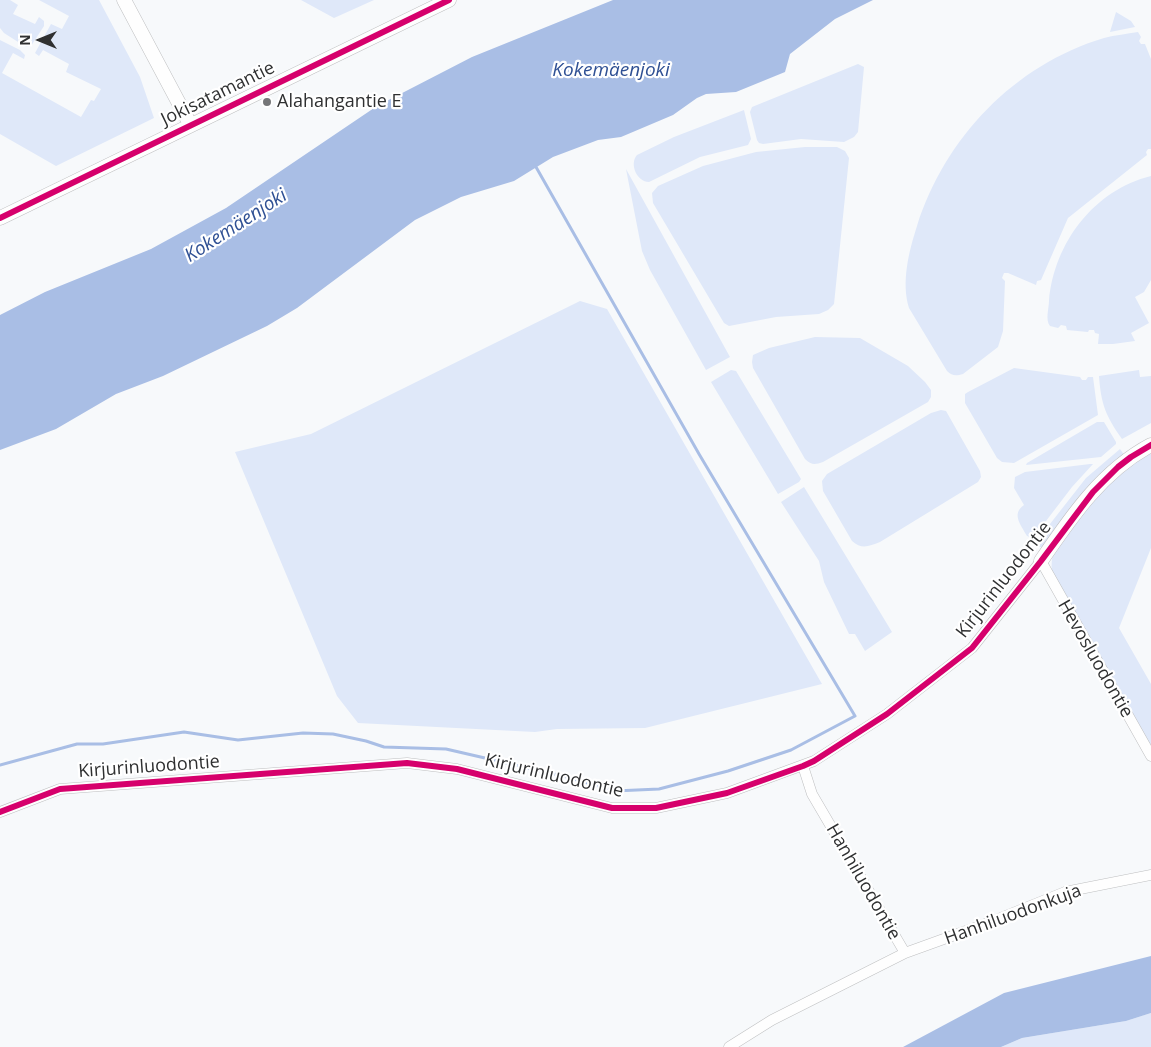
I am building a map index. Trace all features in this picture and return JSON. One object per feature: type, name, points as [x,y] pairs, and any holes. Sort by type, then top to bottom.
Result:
[{"type":"street","points":[[124,0],[190,124]]},
{"type":"street","name":"Jokisatamantie","points":[[0,218],[190,124],[449,0]]},
{"type":"street","name":"Kirjurinluodontie","points":[[0,812],[60,789],[406,763],[457,769],[612,808],[656,808],[727,793],[814,761],[887,714],[972,648],[1041,562],[1080,507],[1105,478],[1131,457],[1151,445]]},
{"type":"street","name":"Hevosluodontie","points":[[1041,562],[1151,756]]},
{"type":"street","name":"Hanhiluodontie","points":[[729,1047],[772,1020],[905,953],[812,794],[803,766]]},
{"type":"street","name":"Hanhiluodonkuja","points":[[905,953],[988,923],[1065,892],[1151,875]]},
{"type":"shaded area","points":[[0,0],[10,0],[18,5],[13,14],[35,24],[39,17],[44,21],[44,26],[31,46],[26,47],[4,33],[0,28]]},
{"type":"shaded area","points":[[39,0],[99,0],[140,77],[154,118],[56,166],[0,134],[0,40],[20,50],[25,55],[24,59],[13,53],[2,73],[81,117],[91,100],[94,101],[101,89],[66,72],[69,64],[43,50],[39,56],[35,53],[51,24],[62,29],[69,16]]},
{"type":"shaded area","points":[[301,0],[374,0],[334,18]]},
{"type":"shaded area","points":[[1116,12],[1131,21],[1135,27],[1110,32]]},
{"type":"shaded area","points":[[1138,32],[1141,37],[1139,41],[1141,44],[1145,44],[1151,59],[1151,149],[1148,149],[1146,152],[1147,155],[1068,218],[1041,280],[1037,281],[1036,285],[1004,273],[1002,278],[1005,281],[1003,331],[998,347],[963,374],[951,374],[947,371],[909,308],[906,288],[909,256],[917,226],[929,194],[945,163],[987,109],[1013,86],[1041,66],[1071,50],[1104,38]]},
{"type":"shaded area","points":[[858,64],[864,67],[858,132],[854,137],[844,142],[801,139],[759,143],[750,112],[752,107]]},
{"type":"shaded area","points":[[744,110],[751,139],[748,145],[700,157],[649,182],[638,176],[634,167],[637,155],[674,137]]},
{"type":"shaded area","points":[[805,147],[837,147],[845,151],[849,158],[834,304],[828,310],[819,314],[776,317],[729,326],[724,323],[653,203],[652,193],[658,186],[703,166],[756,152]]},
{"type":"shaded area","points":[[626,169],[730,357],[706,370],[650,270],[642,251]]},
{"type":"shaded area","points":[[1151,176],[1151,280],[1144,292],[1135,297],[1149,323],[1131,333],[1135,341],[1113,344],[1098,344],[1099,334],[1095,333],[1094,330],[1089,330],[1088,332],[1067,330],[1066,326],[1061,325],[1058,328],[1050,326],[1048,314],[1052,280],[1068,240],[1080,222],[1095,206],[1112,193],[1130,183]]},
{"type":"shaded area","points":[[580,301],[607,309],[822,684],[645,728],[557,729],[535,732],[358,723],[337,696],[235,452],[311,434]]},
{"type":"shaded area","points":[[815,337],[860,338],[908,366],[931,390],[931,397],[928,402],[823,462],[815,464],[809,462],[805,459],[753,368],[752,362],[753,355],[769,348]]},
{"type":"shaded area","points":[[1014,368],[1080,377],[1082,380],[1093,377],[1098,415],[1014,463],[1002,462],[997,458],[965,403],[965,394]]},
{"type":"shaded area","points":[[731,370],[736,371],[801,479],[778,494],[711,382]]},
{"type":"shaded area","points":[[1139,370],[1140,377],[1151,376],[1151,423],[1122,439],[1105,410],[1099,376]]},
{"type":"shaded area","points":[[941,410],[946,411],[980,471],[981,477],[978,482],[880,542],[859,546],[852,541],[823,491],[822,481],[827,474],[931,413]]},
{"type":"shaded area","points":[[1097,422],[1104,422],[1116,442],[1101,457],[1026,465],[1027,463]]},
{"type":"shaded area","points":[[1120,449],[1125,456],[1044,547],[1037,547],[1036,543],[1039,538],[1086,478]]},
{"type":"shaded area","points":[[1151,450],[1151,548],[1119,628],[1151,684],[1151,748],[1052,573],[1052,565],[1057,545],[1111,479]]},
{"type":"shaded area","points":[[1093,464],[1072,487],[1033,538],[1027,536],[1018,520],[1018,512],[1024,505],[1014,488],[1015,477],[1025,472]]},
{"type":"shaded area","points":[[804,487],[892,632],[865,651],[855,634],[849,634],[824,582],[819,561],[781,502]]},
{"type":"shaded area","points":[[1151,1013],[1151,1047],[1001,1047],[1022,1038],[1126,1021]]},
{"type":"water","name":"Kokemäenjoki","points":[[613,0],[873,0],[835,19],[790,54],[785,72],[736,92],[706,94],[673,115],[621,137],[598,140],[553,157],[514,181],[461,197],[415,220],[297,308],[267,326],[163,376],[116,394],[56,429],[0,450],[0,315],[45,292],[151,249],[226,208],[377,106],[472,57]]},
{"type":"water","points":[[1151,956],[1151,1013],[1126,1021],[1022,1038],[1001,1047],[903,1047],[1004,993]]},
{"type":"waterway","points":[[0,765],[77,744],[103,744],[184,732],[238,740],[303,733],[333,734],[384,747],[446,749],[567,777],[615,791],[659,789],[728,771],[791,750],[855,716],[699,454],[536,167]]},
{"type":"cycle path","points":[[0,218],[449,0]]},
{"type":"cycle path","points":[[0,812],[60,789],[407,763],[457,769],[612,808],[656,808],[727,793],[814,761],[887,714],[972,648],[1093,492],[1118,467],[1151,445]]},
{"type":"place","name":"Alahangantie E","points":[[267,102]]}]
